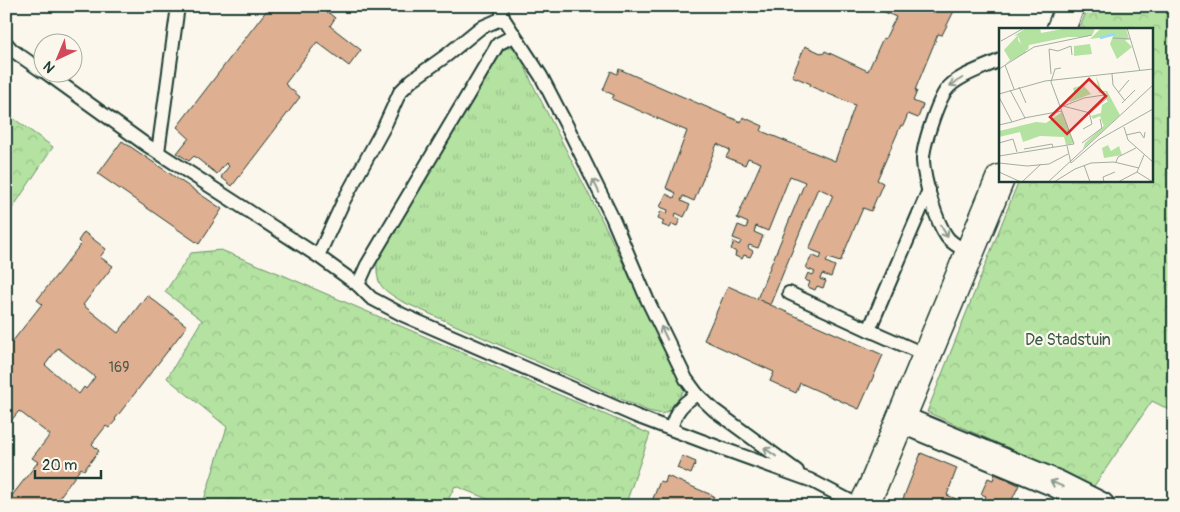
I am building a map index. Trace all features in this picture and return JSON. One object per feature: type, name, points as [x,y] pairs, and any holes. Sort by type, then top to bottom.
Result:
[{"type":"street","points":[[1061,28],[1070,6]]},
{"type":"street","points":[[861,506],[900,420],[999,181]]},
{"type":"street","points":[[900,420],[1055,483],[1101,506]]},
{"type":"lane","points":[[158,152],[178,6]]},
{"type":"lane","points":[[318,256],[344,200],[400,92],[412,80],[502,12],[569,130],[686,379],[697,394],[714,410],[810,480]]},
{"type":"lane","points":[[358,285],[376,249],[498,44],[517,39]]},
{"type":"lane","points":[[6,43],[12,50],[32,64]]},
{"type":"lane","points":[[968,253],[948,239],[940,225],[929,190],[923,159],[939,101],[946,90],[954,82],[999,60]]},
{"type":"lane","points":[[58,82],[158,152],[318,256],[358,285],[371,298],[403,315],[671,429],[810,480],[861,506]]},
{"type":"lane","points":[[868,330],[929,190]]},
{"type":"lane","points":[[789,293],[926,355]]},
{"type":"lane","points":[[671,429],[674,414],[684,403],[697,394]]},
{"type":"green space","name":"De Stadstuin","points":[[1089,6],[1174,6],[1174,412],[1152,401],[1092,489],[1049,466],[927,412],[1019,181],[1152,181],[1152,28],[1079,28]]},
{"type":"green space","points":[[512,47],[520,54],[532,83],[607,230],[684,390],[672,409],[662,414],[648,411],[401,301],[384,289],[379,281],[377,260],[504,49]]},
{"type":"green space","points":[[6,113],[53,147],[6,218]]},
{"type":"green space","points":[[221,250],[650,434],[625,506],[505,506],[455,486],[445,506],[202,506],[227,427],[167,378],[202,320],[165,292],[191,253]]},
{"type":"building","points":[[270,6],[318,6],[335,18],[330,26],[361,50],[349,66],[317,42],[285,84],[300,97],[232,186],[221,177],[229,166],[226,163],[217,174],[194,156],[189,161],[177,153],[189,138],[177,127]]},
{"type":"building","points":[[871,6],[956,7],[942,35],[938,34],[915,90],[917,91],[913,101],[923,105],[918,118],[908,114],[903,126],[901,125],[877,180],[883,183],[871,211],[863,208],[840,262],[828,258],[826,262],[835,266],[831,277],[822,274],[820,279],[826,281],[823,288],[817,286],[815,290],[808,287],[810,282],[805,280],[808,273],[813,275],[815,272],[806,268],[812,255],[820,259],[822,254],[809,249],[833,195],[818,188],[770,305],[757,299],[805,182],[790,176],[768,231],[756,226],[754,232],[763,236],[758,248],[749,245],[748,248],[753,251],[750,257],[744,255],[742,259],[735,256],[736,252],[731,249],[734,242],[739,245],[741,241],[733,238],[738,225],[746,228],[748,223],[737,218],[761,163],[748,158],[745,165],[726,157],[730,150],[717,144],[694,201],[683,196],[681,201],[690,205],[684,217],[676,213],[675,217],[680,219],[677,226],[672,224],[670,228],[662,225],[664,221],[658,218],[661,211],[667,214],[668,210],[660,207],[666,194],[674,198],[676,193],[666,188],[687,131],[612,99],[614,95],[603,90],[611,71],[617,74],[619,69],[741,122],[743,117],[763,126],[761,131],[835,161],[855,105],[810,86],[811,84],[792,76],[805,46],[823,54],[825,51],[868,71],[883,38],[885,39],[896,17]]},
{"type":"building","points":[[122,141],[222,209],[199,244],[98,174]]},
{"type":"building","points":[[84,232],[106,249],[100,257],[113,266],[83,305],[118,333],[147,295],[187,326],[116,420],[109,428],[106,426],[92,444],[99,451],[84,470],[81,468],[53,506],[12,506],[7,502],[38,462],[32,458],[50,435],[19,411],[6,427],[6,337],[12,342],[42,304],[37,300],[81,244],[78,241]],"holes":[[[58,348],[95,377],[86,389],[84,387],[79,394],[45,365]]]},
{"type":"building","points":[[728,286],[883,355],[859,409],[800,383],[796,393],[770,381],[774,372],[704,340]]},
{"type":"building","points":[[921,453],[957,468],[947,495],[956,499],[953,506],[906,506],[901,504]]},
{"type":"building","points":[[682,456],[696,462],[691,474],[677,468]]},
{"type":"building","points":[[995,474],[1019,485],[1009,506],[982,506],[986,496],[981,494],[988,478],[993,480]]},
{"type":"building","points":[[667,476],[714,496],[711,502],[720,506],[650,506],[660,481],[665,483]]}]
